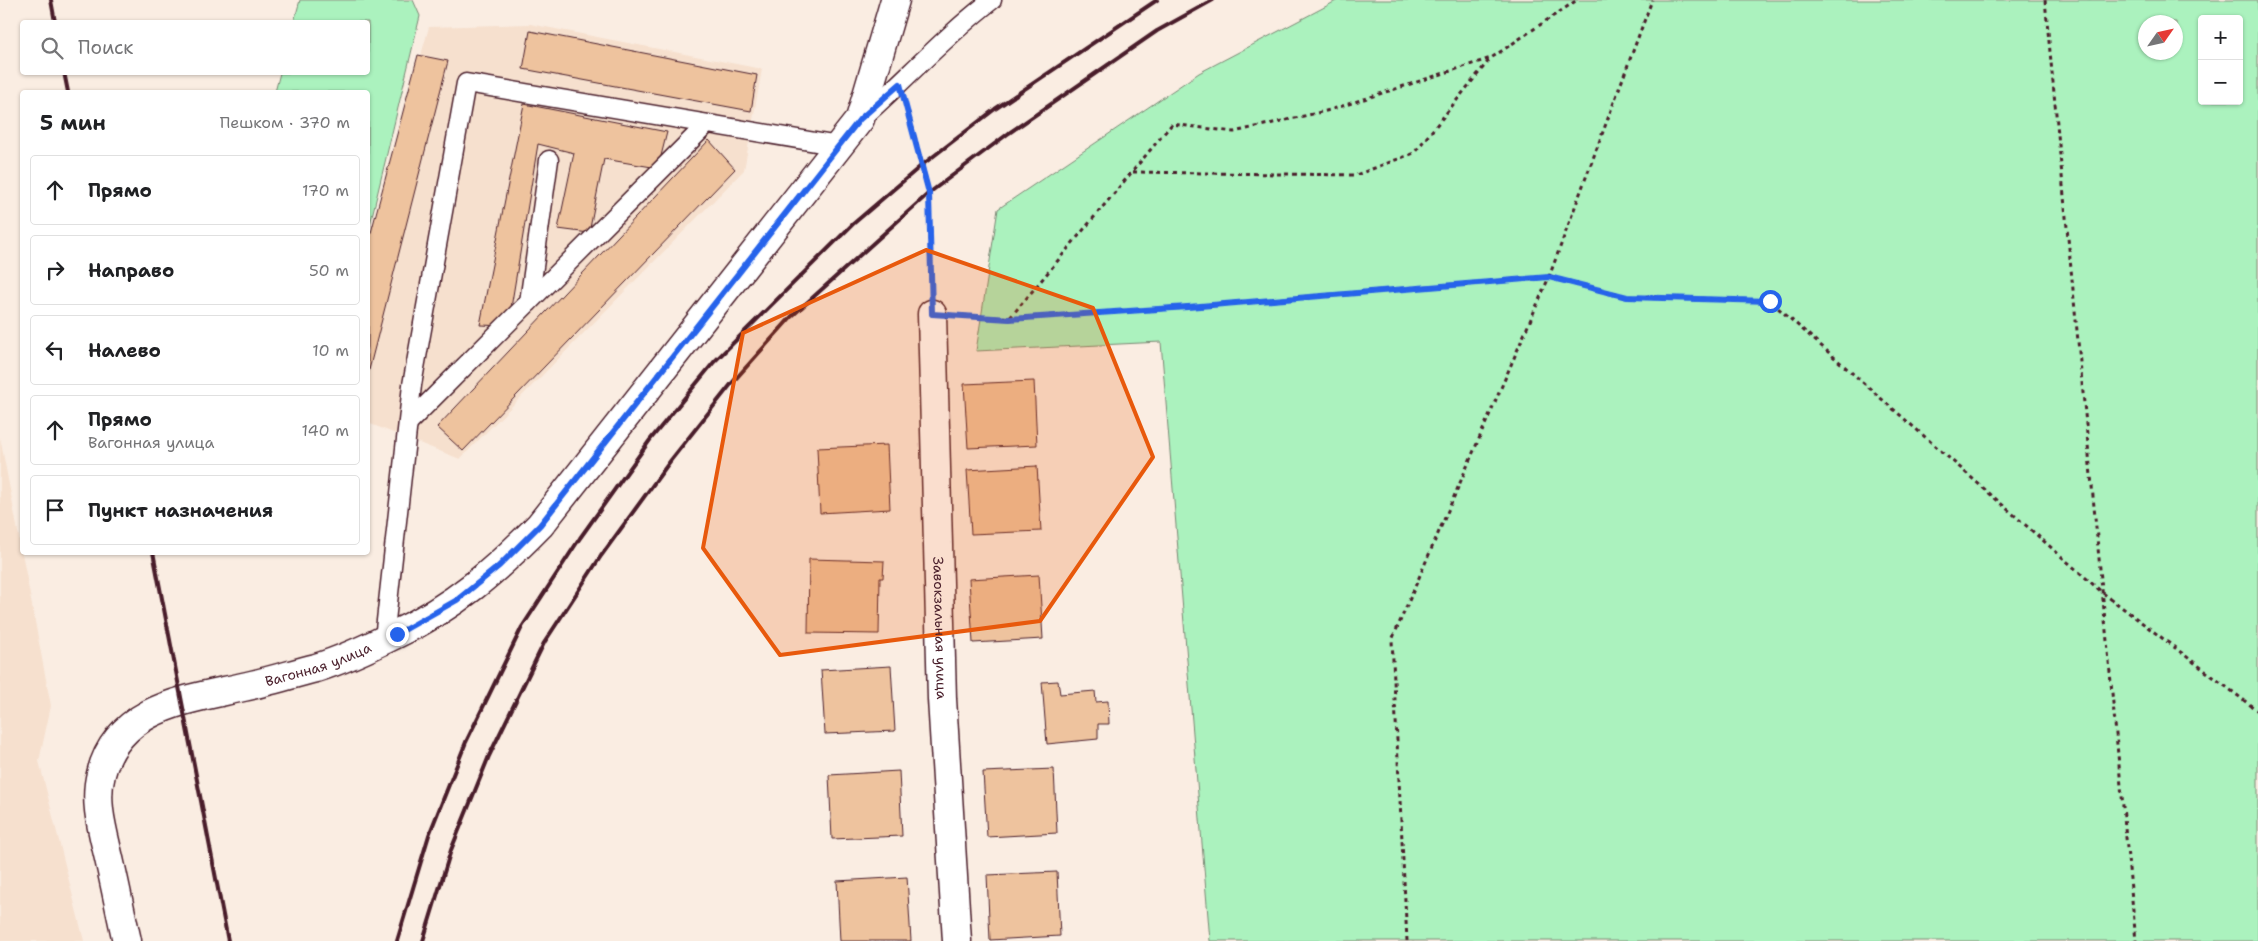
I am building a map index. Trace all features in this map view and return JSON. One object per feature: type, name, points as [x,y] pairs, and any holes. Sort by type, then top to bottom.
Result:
[{"type":"street","name":"Вагонная улица","points":[[127,941],[98,810],[100,775],[112,746],[130,725],[160,708],[181,700],[245,687],[319,667],[384,639],[457,600],[499,566],[540,525],[860,119],[895,0]]},
{"type":"street","name":"Завокзальная улица","points":[[932,314],[942,700],[957,941]]},
{"type":"lane","points":[[860,119],[967,20],[992,0]]},
{"type":"lane","points":[[384,639],[412,385],[466,82],[839,146]]},
{"type":"lane","points":[[408,423],[707,124]]},
{"type":"lane","points":[[529,302],[548,160]]},
{"type":"path","points":[[1009,319],[1172,124],[1234,132],[1330,110],[1491,58],[1577,0]]},
{"type":"path","points":[[1407,941],[1392,640],[1549,277],[1652,0]]},
{"type":"path","points":[[2045,0],[2136,941]]},
{"type":"path","points":[[1132,172],[1356,175],[1414,153],[1491,58]]},
{"type":"path","points":[[900,84],[929,193],[932,314],[1009,319],[1188,307],[1549,277],[1627,297],[1770,301],[2103,594],[2258,711]]},
{"type":"highlighted area","points":[[926,250],[1093,308],[1153,457],[1040,621],[780,655],[703,548],[743,333]]},
{"type":"shaded area","points":[[530,24],[762,69],[744,170],[460,459],[370,424],[370,235],[429,27]]},
{"type":"shaded area","points":[[0,437],[20,542],[20,555],[22,555],[51,706],[39,761],[84,941],[0,941]]},
{"type":"green space","points":[[300,0],[413,0],[420,16],[370,225],[370,90],[276,90],[279,75],[370,75],[370,20],[295,20]]},
{"type":"green space","points":[[1338,0],[2258,0],[2258,941],[1210,941],[1161,342],[976,351],[998,209],[1199,73]]},
{"type":"building","points":[[530,31],[757,75],[751,111],[523,69]]},
{"type":"building","points":[[418,55],[448,61],[370,366],[370,236]]},
{"type":"building","points":[[524,104],[667,132],[658,168],[604,159],[589,233],[558,229],[574,153],[538,144],[508,326],[480,325]]},
{"type":"building","points":[[709,140],[735,169],[463,451],[437,427]]},
{"type":"building","points":[[1034,381],[1037,445],[968,448],[964,384]]},
{"type":"building","points":[[887,445],[890,509],[820,513],[817,448]]},
{"type":"building","points":[[1037,466],[1041,531],[971,534],[967,470]]},
{"type":"building","points":[[809,559],[884,561],[883,578],[880,578],[879,634],[808,633]]},
{"type":"building","points":[[1039,575],[1043,639],[973,643],[969,579]]},
{"type":"building","points":[[891,666],[895,731],[825,734],[821,670]]},
{"type":"building","points":[[1058,681],[1060,694],[1095,691],[1096,702],[1108,701],[1109,724],[1098,724],[1098,739],[1047,744],[1042,682]]},
{"type":"building","points":[[1054,769],[1057,833],[987,837],[983,772]]},
{"type":"building","points":[[899,771],[902,836],[832,839],[829,775]]},
{"type":"building","points":[[1057,872],[1060,936],[990,940],[987,875]]},
{"type":"building","points":[[907,877],[911,941],[840,941],[837,881]]},
{"type":"railway","points":[[51,0],[55,20]]},
{"type":"railway","points":[[397,941],[429,835],[466,742],[522,627],[580,538],[650,440],[714,362],[853,224],[922,165],[995,109],[1157,0]]},
{"type":"railway","points":[[423,941],[451,850],[489,756],[544,643],[601,556],[671,460],[732,383],[791,317],[929,193],[1009,133],[1157,31],[1213,0]]},
{"type":"railway","points":[[65,75],[68,90]]},
{"type":"railway","points":[[154,555],[228,941]]},
{"type":"route","points":[[397,634],[457,600],[499,566],[540,525],[860,119],[900,84],[929,193],[932,314],[1009,319],[1188,307],[1549,277],[1627,297],[1770,301]]}]
